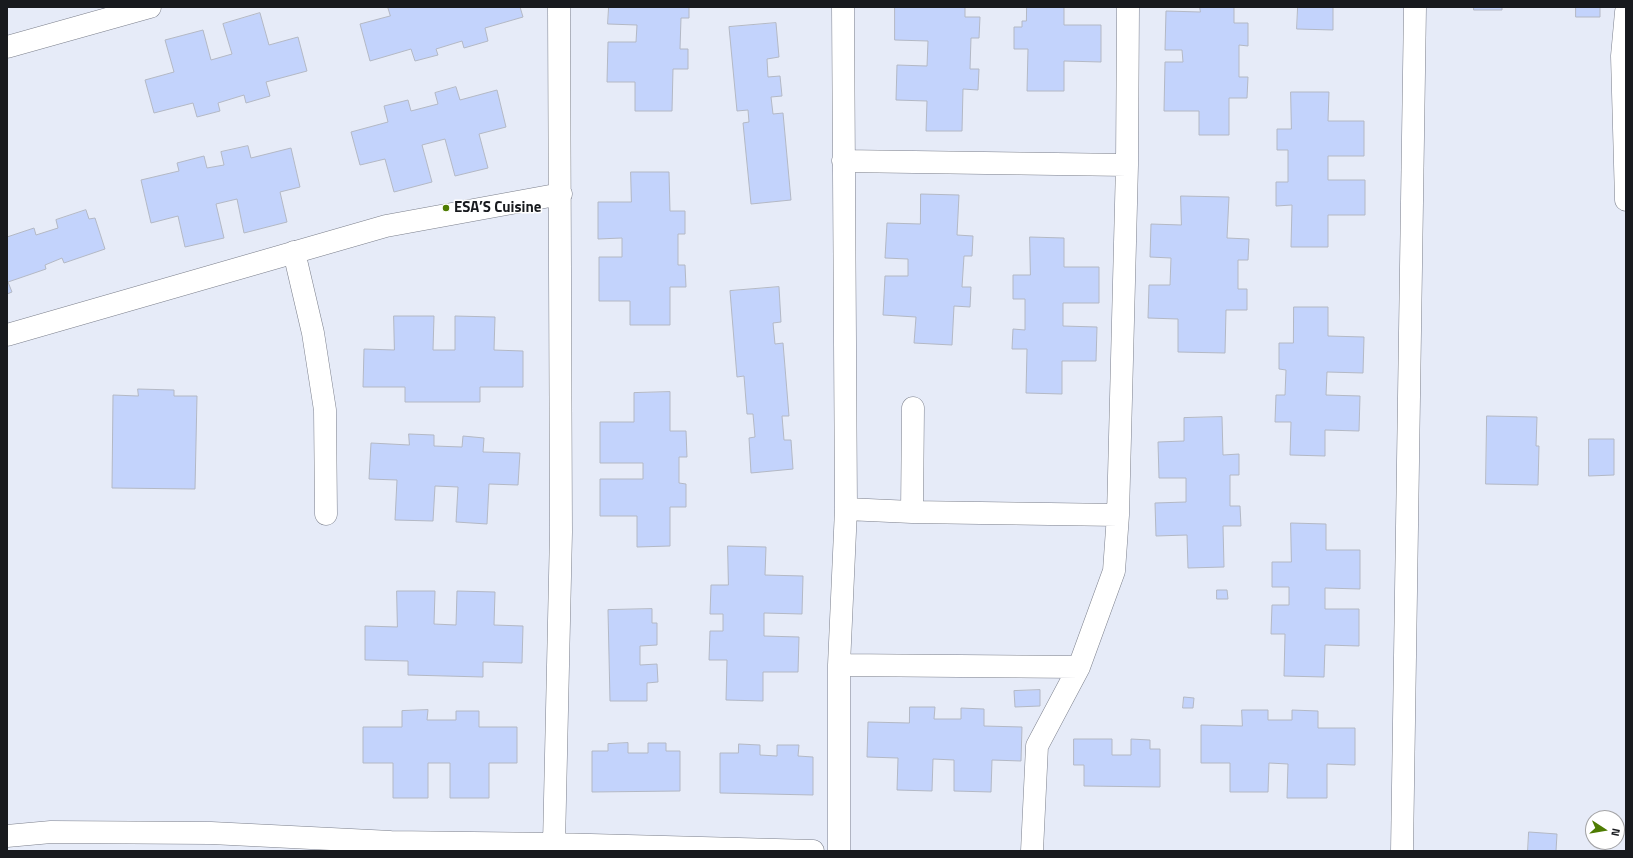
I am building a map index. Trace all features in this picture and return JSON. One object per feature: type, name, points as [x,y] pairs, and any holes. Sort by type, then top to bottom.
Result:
[{"type":"street","points":[[7,47],[150,7]]},
{"type":"street","points":[[554,844],[561,532],[561,194],[559,7]]},
{"type":"street","points":[[839,851],[839,665],[846,509],[843,7]]},
{"type":"street","points":[[1032,851],[1037,746],[1079,667],[1114,571],[1118,515],[1127,165],[1128,7]]},
{"type":"street","points":[[1402,851],[1415,7]]},
{"type":"street","points":[[1626,12],[1622,56],[1626,200]]},
{"type":"street","points":[[843,161],[1127,165]]},
{"type":"street","points":[[7,335],[386,226],[561,194]]},
{"type":"street","points":[[294,252],[313,333],[325,410],[326,514]]},
{"type":"street","points":[[912,512],[913,408]]},
{"type":"street","points":[[846,509],[912,512],[1118,515]]},
{"type":"street","points":[[839,665],[1079,667]]},
{"type":"street","points":[[7,836],[51,832],[211,833],[391,846],[554,844],[812,851]]},
{"type":"building","points":[[388,7],[520,7],[523,17],[485,28],[488,41],[464,48],[462,41],[436,49],[438,55],[415,61],[411,49],[370,61],[360,24],[390,16]]},
{"type":"building","points":[[609,7],[689,7],[689,18],[681,18],[680,49],[688,49],[688,69],[673,69],[672,111],[635,111],[635,82],[607,82],[608,42],[636,42],[637,25],[608,24]]},
{"type":"building","points":[[895,7],[965,7],[965,17],[980,17],[979,38],[971,38],[970,69],[979,69],[978,90],[963,89],[962,131],[926,131],[927,101],[896,100],[897,65],[927,66],[928,41],[895,40]]},
{"type":"building","points":[[1027,7],[1064,7],[1064,25],[1101,25],[1101,62],[1064,61],[1064,91],[1027,91],[1028,49],[1014,49],[1014,27],[1022,27],[1022,21],[1026,21]]},
{"type":"building","points":[[1200,7],[1234,7],[1234,23],[1248,23],[1248,46],[1239,45],[1239,77],[1248,77],[1247,98],[1229,98],[1229,135],[1199,135],[1199,111],[1164,111],[1165,62],[1183,62],[1182,50],[1165,50],[1166,11],[1200,12]]},
{"type":"building","points":[[1298,7],[1333,7],[1333,30],[1297,29]]},
{"type":"building","points":[[1474,7],[1502,7],[1502,10],[1474,10]]},
{"type":"building","points":[[1576,7],[1600,7],[1600,17],[1576,17]]},
{"type":"building","points":[[260,13],[269,45],[298,37],[307,71],[266,82],[270,96],[246,103],[244,95],[218,103],[220,111],[197,117],[193,103],[154,113],[145,80],[174,72],[165,40],[203,30],[211,60],[232,54],[223,24]]},
{"type":"building","points":[[776,23],[779,57],[767,59],[768,77],[780,76],[782,96],[771,97],[773,114],[783,113],[791,200],[751,204],[743,123],[749,122],[748,110],[737,111],[729,27]]},
{"type":"building","points":[[456,87],[460,100],[497,90],[506,127],[479,134],[488,168],[455,176],[445,139],[422,145],[432,182],[394,192],[385,159],[360,165],[351,132],[388,122],[384,106],[408,100],[411,111],[438,104],[435,93]]},
{"type":"building","points":[[1291,92],[1329,92],[1328,121],[1364,121],[1364,156],[1328,156],[1328,180],[1365,180],[1365,215],[1328,215],[1328,247],[1291,247],[1292,205],[1276,206],[1276,182],[1288,182],[1288,150],[1277,150],[1277,129],[1291,129]]},
{"type":"building","points":[[248,146],[251,158],[291,148],[300,187],[280,192],[287,222],[244,233],[237,199],[216,204],[224,238],[185,247],[178,216],[151,223],[141,180],[179,171],[177,163],[204,156],[207,168],[224,165],[221,152]]},
{"type":"building","points":[[631,172],[669,172],[670,211],[685,211],[685,234],[678,234],[678,265],[685,265],[686,287],[670,287],[670,325],[630,325],[630,301],[599,301],[599,257],[622,257],[622,238],[598,239],[598,202],[631,202]]},
{"type":"building","points":[[921,194],[959,195],[957,235],[973,236],[972,256],[964,256],[962,287],[971,287],[970,307],[954,306],[952,345],[914,343],[916,317],[883,315],[885,276],[908,276],[908,259],[885,258],[887,223],[920,224]]},
{"type":"building","points":[[1181,196],[1229,197],[1227,238],[1249,239],[1248,260],[1238,260],[1238,289],[1247,289],[1247,310],[1226,310],[1225,353],[1178,352],[1178,319],[1148,318],[1149,285],[1170,285],[1171,258],[1150,257],[1151,224],[1181,225]]},
{"type":"building","points":[[86,210],[89,219],[95,218],[105,249],[64,263],[62,258],[45,265],[46,269],[8,282],[12,292],[7,294],[7,237],[34,228],[36,235],[58,228],[56,220]]},
{"type":"building","points":[[1030,237],[1064,238],[1064,267],[1099,267],[1099,303],[1063,303],[1063,326],[1097,327],[1096,361],[1062,361],[1062,394],[1026,393],[1027,349],[1012,349],[1013,329],[1025,330],[1025,299],[1013,299],[1013,275],[1030,275]]},
{"type":"building","points":[[779,287],[781,322],[773,323],[775,344],[783,343],[789,416],[782,416],[784,440],[791,440],[793,469],[751,473],[749,438],[755,437],[753,414],[747,414],[744,376],[737,377],[730,291]]},
{"type":"building","points":[[1294,307],[1328,307],[1328,336],[1364,337],[1363,373],[1327,372],[1326,395],[1360,396],[1359,431],[1325,430],[1325,456],[1290,455],[1291,422],[1275,422],[1276,395],[1285,395],[1286,370],[1279,369],[1279,343],[1293,343]]},
{"type":"building","points":[[394,316],[434,316],[433,350],[455,350],[455,316],[495,317],[494,350],[523,351],[523,387],[480,387],[480,402],[405,402],[405,387],[363,387],[364,349],[394,350]]},
{"type":"building","points":[[138,389],[174,390],[174,396],[197,396],[195,489],[112,488],[113,395],[138,396]]},
{"type":"building","points":[[670,392],[670,431],[686,431],[687,457],[679,457],[679,483],[686,484],[686,507],[670,507],[670,546],[637,547],[637,516],[600,516],[600,479],[643,479],[643,463],[600,463],[600,422],[634,422],[634,393]]},
{"type":"building","points":[[1487,416],[1537,417],[1536,446],[1539,446],[1538,485],[1486,484]]},
{"type":"building","points":[[1222,417],[1223,455],[1239,454],[1239,475],[1230,475],[1230,506],[1240,506],[1241,526],[1223,526],[1224,567],[1188,568],[1187,535],[1156,536],[1155,503],[1186,502],[1186,478],[1159,478],[1158,442],[1184,441],[1184,418]]},
{"type":"building","points":[[409,434],[434,435],[434,446],[462,447],[463,436],[484,438],[483,452],[520,453],[518,485],[489,484],[487,524],[456,522],[458,487],[435,486],[433,521],[395,520],[397,480],[369,479],[371,443],[409,445]]},
{"type":"building","points":[[1589,439],[1614,439],[1614,475],[1589,476]]},
{"type":"building","points":[[1291,523],[1326,524],[1326,550],[1360,550],[1360,589],[1325,588],[1325,609],[1359,609],[1359,646],[1325,645],[1324,677],[1284,676],[1285,634],[1271,634],[1272,605],[1289,605],[1289,587],[1272,587],[1272,562],[1291,562]]},
{"type":"building","points":[[728,546],[766,547],[765,575],[803,576],[802,614],[764,613],[764,636],[799,637],[798,672],[763,672],[763,701],[726,700],[727,660],[709,660],[710,631],[723,631],[723,614],[710,614],[711,585],[728,585]]},
{"type":"building","points":[[1217,590],[1227,590],[1228,599],[1217,599]]},
{"type":"building","points":[[397,591],[435,591],[434,624],[456,625],[457,591],[495,592],[494,625],[523,626],[522,663],[483,662],[483,677],[408,675],[408,661],[365,660],[365,626],[397,627]]},
{"type":"building","points":[[652,609],[652,623],[657,623],[657,645],[640,646],[640,665],[657,664],[658,682],[647,683],[647,701],[610,701],[608,610]]},
{"type":"building","points":[[1040,690],[1040,706],[1015,707],[1014,691]]},
{"type":"building","points":[[1184,697],[1194,698],[1193,708],[1183,708]]},
{"type":"building","points":[[910,707],[935,707],[934,719],[961,719],[961,708],[984,709],[984,726],[1022,727],[1021,761],[992,760],[991,792],[954,791],[954,760],[933,759],[932,791],[897,790],[898,758],[867,757],[868,722],[909,723]]},
{"type":"building","points":[[428,710],[427,720],[456,720],[456,711],[479,711],[479,727],[517,727],[517,763],[489,763],[489,798],[450,798],[450,763],[428,763],[428,798],[393,798],[393,763],[363,763],[363,727],[402,727],[402,711]]},
{"type":"building","points":[[1242,710],[1268,710],[1268,720],[1292,720],[1292,710],[1318,711],[1318,728],[1355,728],[1355,765],[1327,764],[1327,798],[1287,798],[1288,764],[1269,763],[1268,792],[1230,792],[1230,763],[1201,763],[1201,725],[1242,726]]},
{"type":"building","points":[[1074,739],[1112,739],[1112,755],[1131,755],[1131,739],[1150,740],[1150,749],[1160,749],[1160,787],[1084,786],[1084,765],[1074,765]]},
{"type":"building","points":[[628,743],[628,753],[648,753],[648,743],[666,743],[666,751],[680,751],[680,791],[592,792],[592,751],[608,751],[608,744]]},
{"type":"building","points":[[739,744],[760,745],[760,755],[777,756],[777,745],[799,745],[798,756],[813,757],[813,795],[720,793],[720,753],[738,753]]},
{"type":"building","points":[[1529,832],[1557,834],[1556,851],[1528,851]]},
{"type":"place","name":"ESA’S Cuisine","points":[[446,208]]}]
